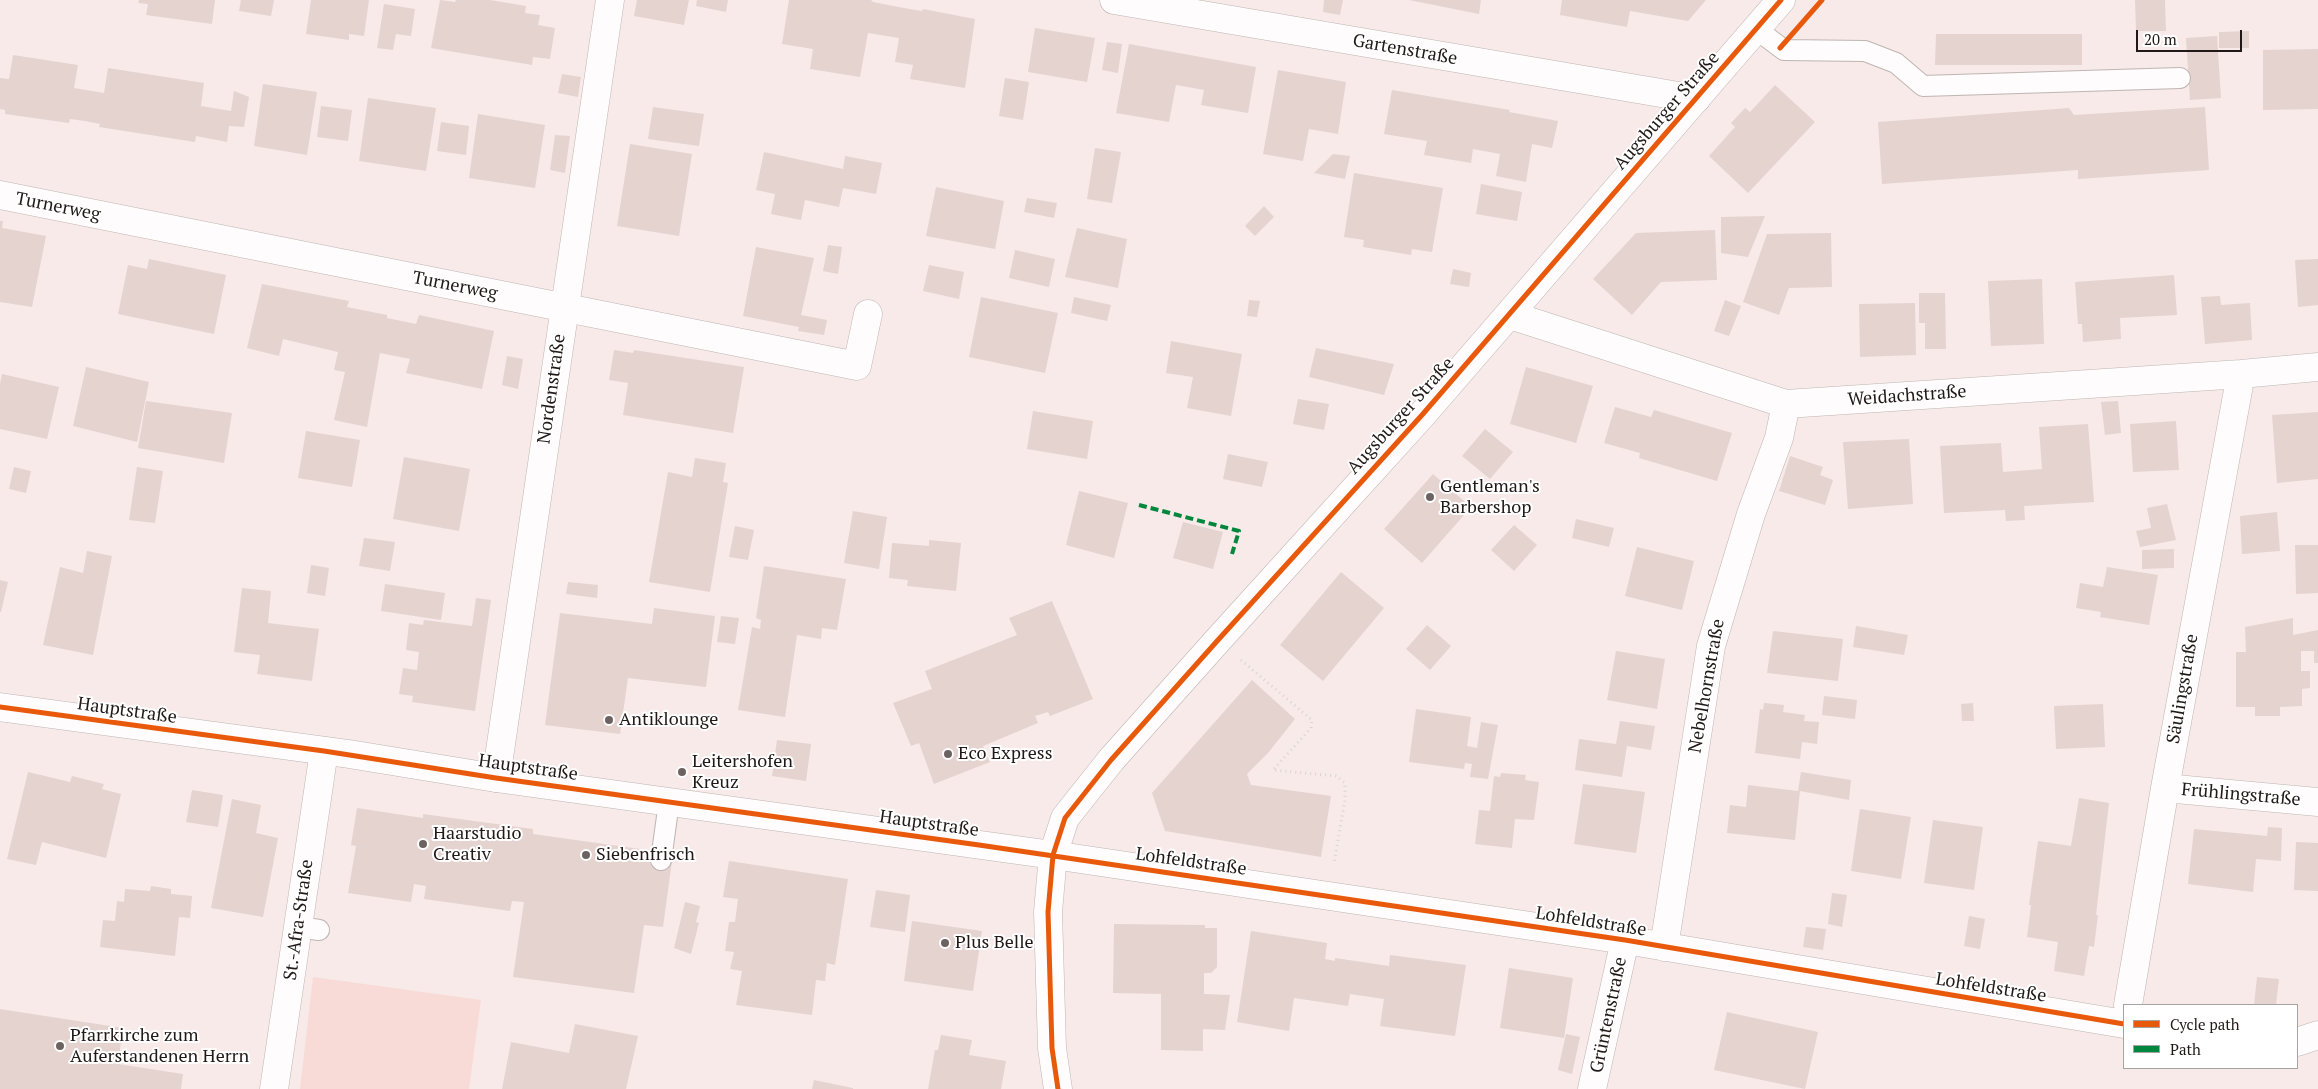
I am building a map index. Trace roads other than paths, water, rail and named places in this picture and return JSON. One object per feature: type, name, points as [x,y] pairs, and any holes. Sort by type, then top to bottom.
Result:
[{"type":"street","name":"Nordenstraße","points":[[496,778],[563,308],[610,0]]},
{"type":"street","name":"Gartenstraße","points":[[1114,0],[1696,99]]},
{"type":"street","name":"Augsburger Straße","points":[[1058,1089],[1052,1048],[1048,912],[1053,855],[1065,818],[1111,760],[1422,416],[1781,0]]},
{"type":"street","name":"Turnerweg","points":[[0,195],[857,366],[868,314]]},
{"type":"street","name":"Weidachstraße","points":[[1510,314],[1786,404],[2241,374],[2318,367]]},
{"type":"street","name":"Säulingstraße","points":[[2128,1004],[2165,788],[2241,374]]},
{"type":"street","name":"Nebelhornstraße","points":[[1664,947],[1711,646],[1751,514],[1779,438],[1786,404]]},
{"type":"street","name":"Hauptstraße","points":[[0,707],[324,751],[496,778],[1053,855]]},
{"type":"street","name":"St.-Afra-Straße","points":[[274,1089],[309,928],[324,751]]},
{"type":"street","name":"Frühlingstraße","points":[[2165,788],[2318,802]]},
{"type":"street","name":"Lohfeldstraße","points":[[1053,855],[1625,940],[2123,1024]]},
{"type":"street","name":"Grüntenstraße","points":[[1592,1089],[1625,940]]},
{"type":"street","points":[[2298,1042],[2318,1035]]},
{"type":"street","points":[[2298,1052],[2318,1056]]},
{"type":"lane","points":[[1756,29],[1784,50],[1865,52],[1896,63],[1923,86],[2180,78]]},
{"type":"lane","points":[[661,860],[669,802]]},
{"type":"place","name":"Gentleman's Barbershop","points":[[1430,497]]},
{"type":"place","name":"Antiklounge","points":[[609,720]]},
{"type":"place","name":"Eco Express","points":[[948,754]]},
{"type":"place","name":"Leitershofen Kreuz","points":[[682,772]]},
{"type":"place","name":"Haarstudio Creativ","points":[[423,844]]},
{"type":"place","name":"Siebenfrisch","points":[[586,855]]},
{"type":"place","name":"Plus Belle","points":[[945,943]]},
{"type":"place","name":"Pfarrkirche zum Auferstandenen Herrn","points":[[60,1046]]}]
